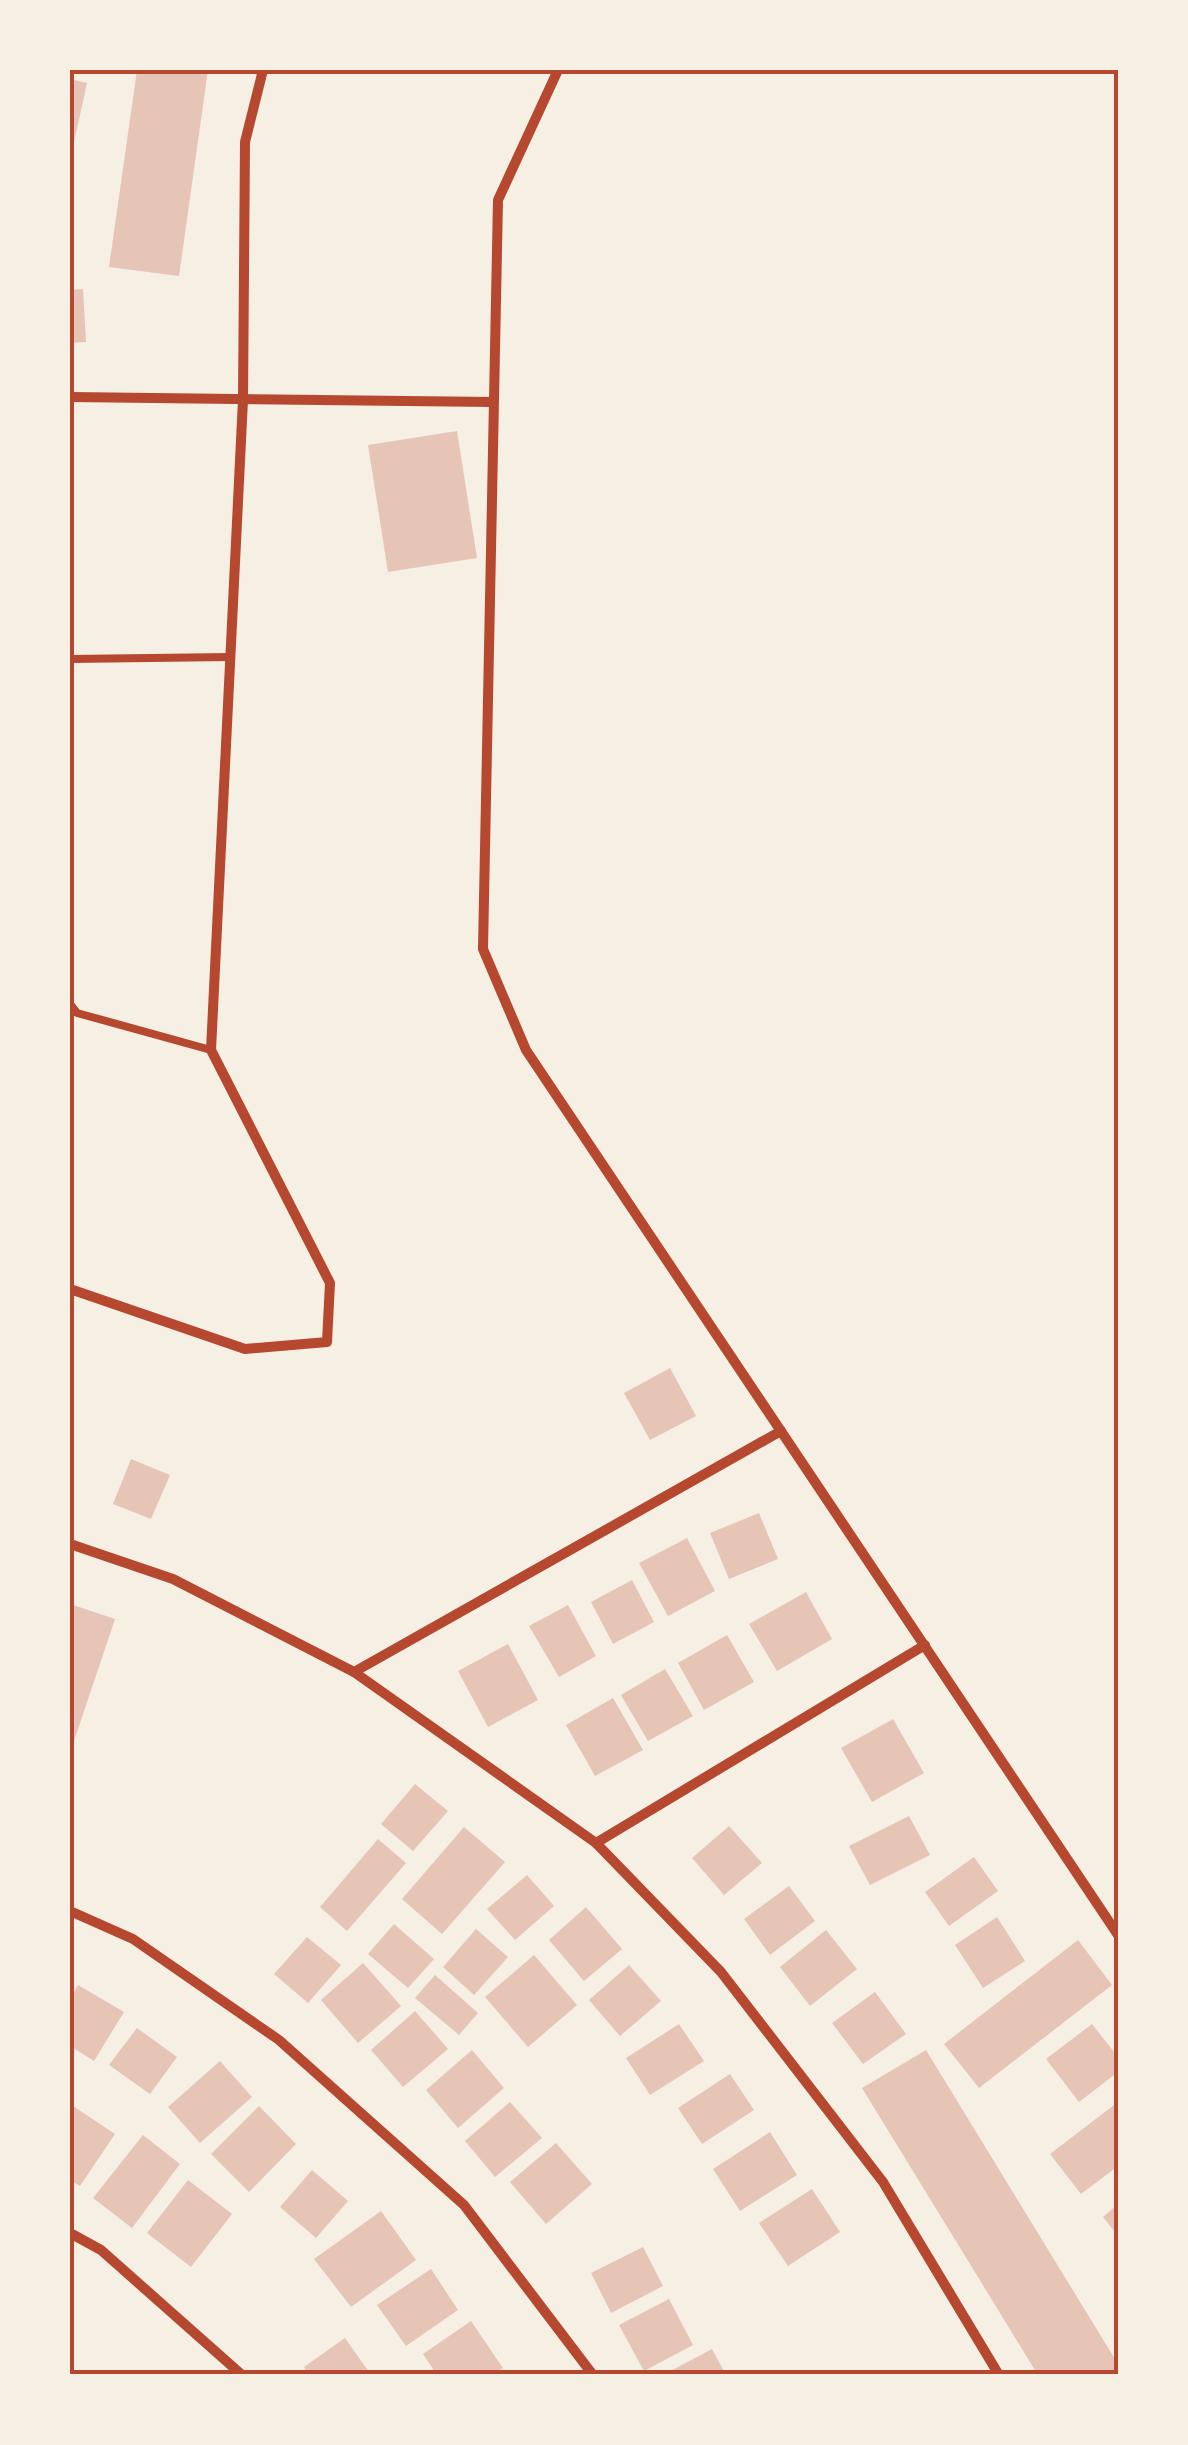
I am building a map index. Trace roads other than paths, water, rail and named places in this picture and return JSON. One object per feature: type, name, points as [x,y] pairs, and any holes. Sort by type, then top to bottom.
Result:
[{"type":"street","points":[[70,1289],[246,1349],[327,1342],[330,1283],[210,1050],[243,400],[246,142],[263,70]]},
{"type":"street","points":[[558,70],[498,200],[482,949],[526,1050],[1118,1935]]},
{"type":"street","points":[[70,397],[493,402]]},
{"type":"street","points":[[354,1672],[782,1431]]},
{"type":"street","points":[[70,1544],[173,1579],[354,1672],[596,1843],[720,1972],[883,2182],[999,2375]]},
{"type":"street","points":[[596,1843],[924,1645]]},
{"type":"street","points":[[70,1911],[133,1938],[293,2053],[464,2206],[594,2375]]},
{"type":"street","points":[[70,2233],[102,2250],[242,2375]]},
{"type":"lane","points":[[70,659],[230,657]]},
{"type":"lane","points":[[70,1004],[77,1013],[210,1050]]}]
